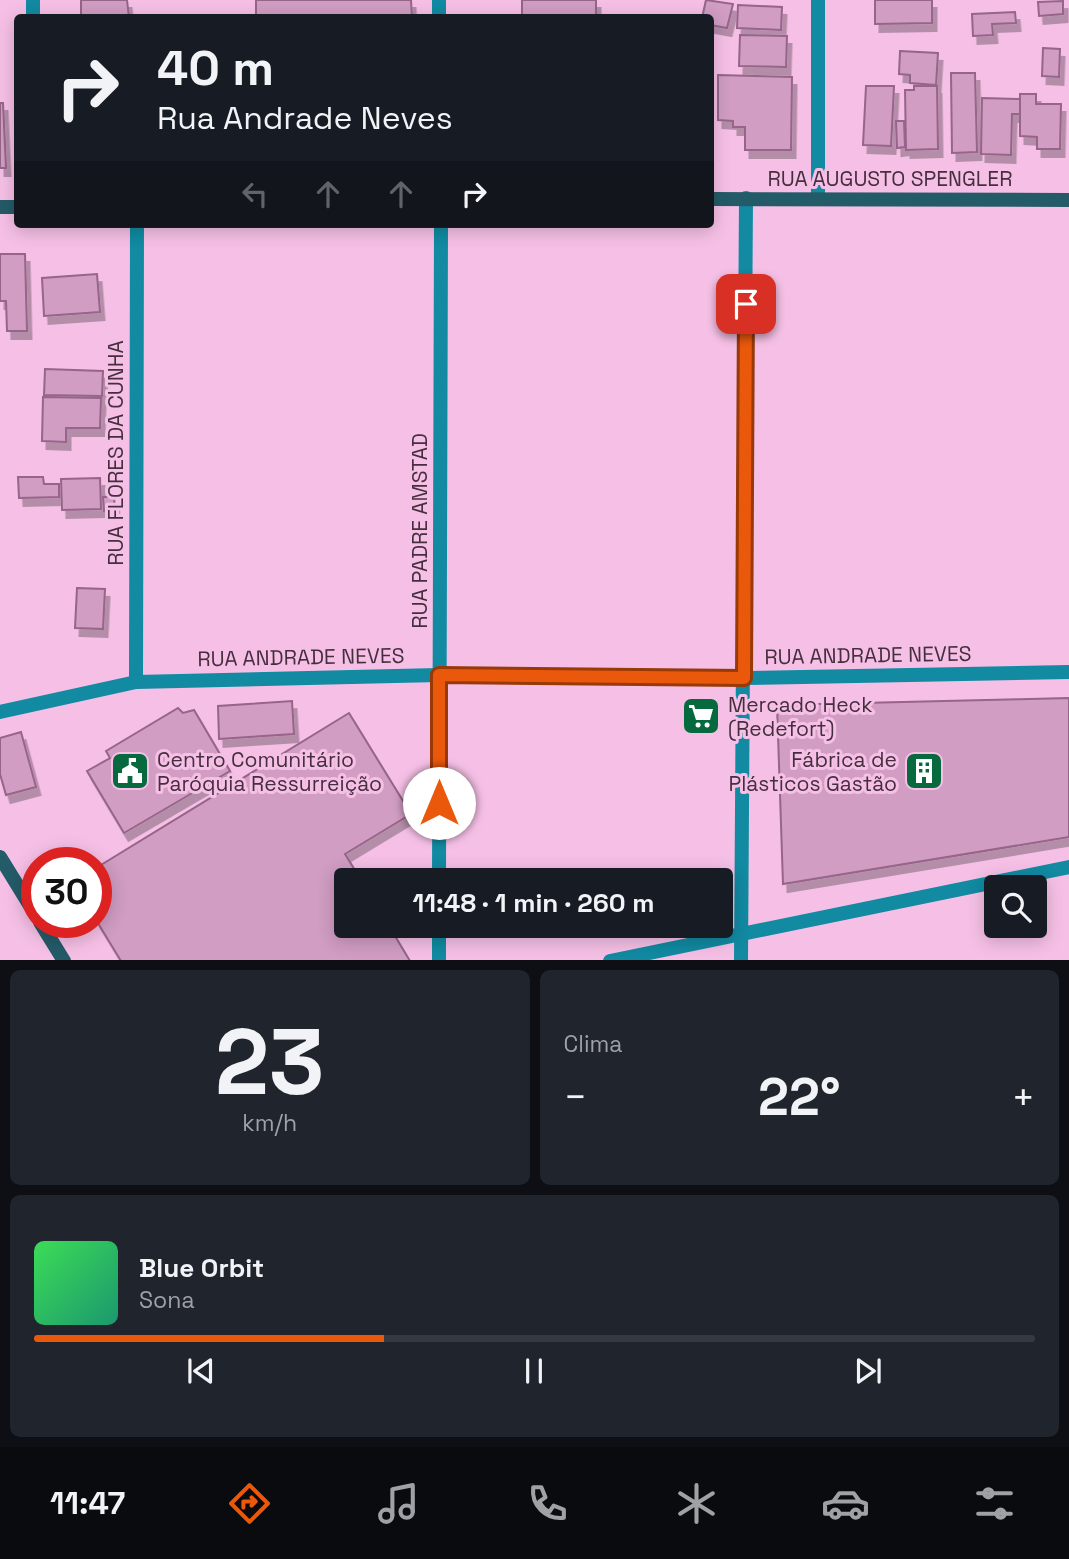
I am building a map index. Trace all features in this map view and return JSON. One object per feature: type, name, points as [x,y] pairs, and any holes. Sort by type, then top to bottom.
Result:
[{"type":"street","points":[[818,0],[818,199]]},
{"type":"street","points":[[741,960],[746,198]]},
{"type":"street","name":"RUA AUGUSTO SPENGLER","points":[[714,199],[1069,200]]},
{"type":"street","name":"RUA FLORES DA CUNHA","points":[[136,682],[137,228]]},
{"type":"street","name":"RUA PADRE AMSTAD","points":[[439,868],[441,228]]},
{"type":"street","name":"RUA ANDRADE NEVES","points":[[0,712],[136,682],[439,675],[744,678],[1069,672]]},
{"type":"street","points":[[0,857],[21,891]]},
{"type":"street","points":[[615,960],[1069,867]]},
{"type":"street","points":[[50,938],[63,960]]},
{"type":"street","points":[[439,938],[439,960]]},
{"type":"building","points":[[81,0],[127,0],[129,14],[81,14]]},
{"type":"building","points":[[256,0],[411,0],[412,14],[256,14]]},
{"type":"building","points":[[522,0],[596,0],[596,14],[522,14]]},
{"type":"building","points":[[706,0],[733,4],[727,28],[714,26],[714,14],[703,14]]},
{"type":"building","points":[[875,0],[932,0],[932,23],[875,24]]},
{"type":"building","points":[[1063,1],[1063,14],[1039,16],[1038,2]]},
{"type":"building","points":[[738,5],[782,7],[781,30],[737,28]]},
{"type":"building","points":[[1015,12],[1016,23],[992,24],[993,35],[973,36],[972,14]]},
{"type":"building","points":[[740,35],[787,36],[786,67],[739,66]]},
{"type":"building","points":[[1043,48],[1060,49],[1059,77],[1042,76]]},
{"type":"building","points":[[900,51],[938,53],[936,85],[910,83],[910,75],[899,74]]},
{"type":"building","points":[[951,73],[975,73],[977,152],[952,153]]},
{"type":"building","points":[[718,75],[792,77],[791,150],[745,150],[745,127],[733,127],[733,121],[718,120]]},
{"type":"building","points":[[866,86],[894,86],[891,146],[863,145]]},
{"type":"building","points":[[914,86],[937,86],[938,149],[906,150],[905,90],[914,90]]},
{"type":"building","points":[[1020,94],[1036,94],[1036,104],[1061,104],[1060,149],[1037,149],[1037,137],[1020,136]]},
{"type":"building","points":[[982,98],[1020,99],[1020,114],[1012,114],[1011,155],[981,154]]},
{"type":"building","points":[[0,103],[3,103],[6,168],[0,168]]},
{"type":"building","points":[[896,121],[904,121],[905,147],[897,148]]},
{"type":"building","points":[[0,254],[25,254],[27,331],[7,331],[6,301],[0,301]]},
{"type":"building","points":[[97,274],[100,312],[44,316],[42,278]]},
{"type":"building","points":[[45,369],[103,371],[102,396],[44,395]]},
{"type":"building","points":[[43,397],[101,398],[100,428],[66,428],[66,442],[42,441]]},
{"type":"building","points":[[18,477],[43,477],[44,484],[59,484],[59,497],[19,498]]},
{"type":"building","points":[[100,478],[101,509],[62,510],[61,479]]},
{"type":"building","points":[[103,497],[114,497],[115,510],[104,511]]},
{"type":"building","points":[[77,588],[105,589],[103,629],[75,628]]},
{"type":"building","name":"Fábrica de Plásticos Gastão","points":[[1069,698],[1069,837],[783,884],[777,705]]},
{"type":"building","points":[[292,701],[294,734],[219,739],[218,706]]},
{"type":"building","points":[[178,708],[183,713],[194,710],[230,771],[124,833],[87,771],[110,758],[106,751]]},
{"type":"building","points":[[349,713],[411,814],[345,854],[354,868],[334,868],[334,938],[396,938],[409,960],[120,960],[107,938],[112,938],[112,858]]},
{"type":"building","points":[[21,732],[36,787],[6,795],[0,774],[0,738]]},
{"type":"place","name":"Mercado Heck (Redefort)","points":[[701,716]]},
{"type":"place","name":"Centro Comunitário Paróquia Ressurreição","points":[[130,771]]},
{"type":"place","name":"Fábrica de Plásticos Gastão","points":[[924,771]]},
{"type":"route","points":[[439,803],[439,675],[744,678],[746,304]]}]
